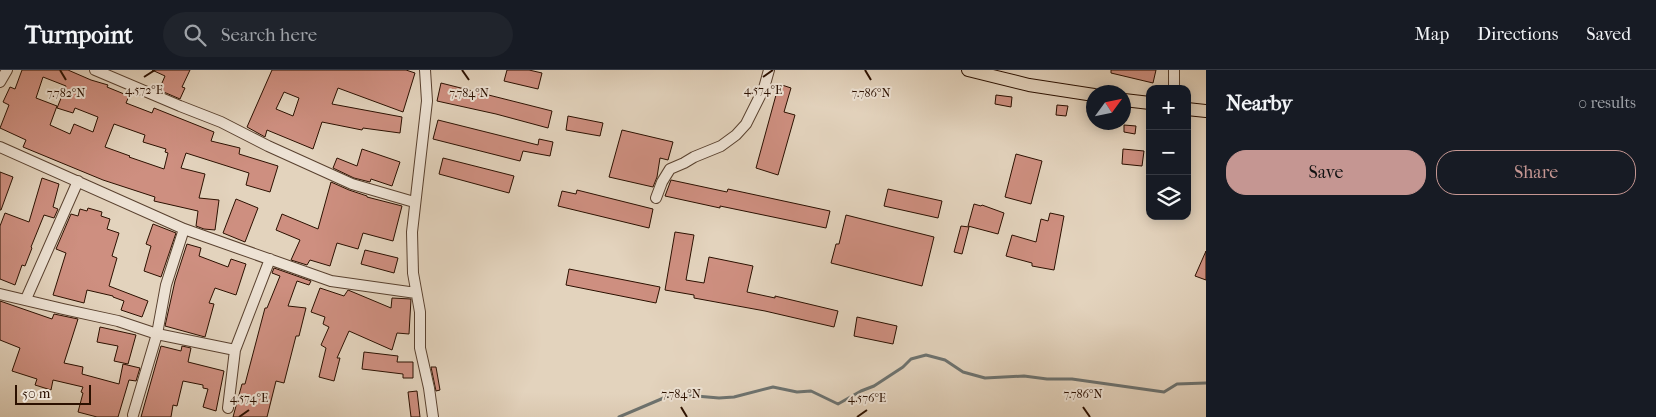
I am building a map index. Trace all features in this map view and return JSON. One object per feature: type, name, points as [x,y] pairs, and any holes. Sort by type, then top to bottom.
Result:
[{"type":"main road","points":[[968,70],[1029,85],[1086,95]]},
{"type":"main road","points":[[1131,101],[1146,103]]},
{"type":"main road","points":[[1191,109],[1206,111]]},
{"type":"street","points":[[0,82],[7,70]]},
{"type":"street","points":[[95,70],[221,122],[268,146],[352,184],[414,202]]},
{"type":"street","points":[[426,70],[427,101],[412,232],[413,273],[420,312],[420,348],[433,417]]},
{"type":"street","points":[[656,198],[662,182],[670,169],[694,156],[721,146],[736,135],[746,124],[764,88],[769,70]]},
{"type":"street","points":[[1174,70],[1174,85]]},
{"type":"street","points":[[0,147],[213,241],[331,281],[416,293]]},
{"type":"street","points":[[26,299],[78,181]]},
{"type":"street","points":[[134,415],[157,334],[166,285],[184,229]]},
{"type":"street","points":[[228,408],[234,350],[270,259]]},
{"type":"street","points":[[0,294],[118,321],[157,334],[234,350]]},
{"type":"building","points":[[22,70],[68,70],[108,85],[107,87],[129,96],[126,103],[152,113],[154,108],[214,132],[211,141],[240,148],[239,154],[278,166],[270,192],[246,185],[249,173],[186,153],[181,168],[205,174],[199,198],[219,200],[215,230],[196,226],[198,211],[154,201],[155,197],[103,180],[23,147],[26,140],[0,128],[9,105],[3,102],[10,87],[15,89]],"holes":[[[43,77],[66,86],[57,108],[73,113],[75,108],[98,117],[93,132],[74,124],[70,134],[50,125],[57,106],[36,98]],[[114,124],[145,135],[143,142],[166,149],[165,152],[168,153],[164,169],[105,147]]]},
{"type":"building","points":[[152,70],[190,70],[182,87],[185,88],[180,99],[159,90],[165,76]]},
{"type":"building","points":[[272,70],[406,70],[415,73],[403,112],[338,88],[332,104],[402,117],[400,133],[363,128],[362,130],[322,122],[313,149],[267,130],[265,137],[247,127]],"holes":[[[284,92],[299,98],[293,116],[276,109]]]},
{"type":"building","points":[[507,70],[529,70],[542,73],[538,89],[504,81]]},
{"type":"building","points":[[1111,70],[1156,70],[1153,83],[1111,73]]},
{"type":"building","points":[[441,83],[552,111],[548,128],[437,101]]},
{"type":"building","points":[[779,84],[791,88],[784,112],[795,115],[778,175],[756,168]]},
{"type":"building","points":[[996,95],[1012,97],[1011,107],[995,104]]},
{"type":"building","points":[[1057,105],[1068,106],[1066,116],[1056,115]]},
{"type":"building","points":[[568,116],[603,123],[600,136],[566,130]]},
{"type":"building","points":[[438,120],[538,145],[539,139],[553,142],[550,156],[523,151],[520,161],[433,139]]},
{"type":"building","points":[[1131,126],[1136,126],[1135,134],[1124,132],[1124,130],[1131,130]]},
{"type":"building","points":[[622,130],[673,142],[668,160],[660,158],[657,177],[653,187],[609,177]]},
{"type":"building","points":[[362,149],[400,162],[392,186],[371,179],[370,182],[354,178],[333,168],[337,158],[357,166]]},
{"type":"building","points":[[1123,149],[1144,151],[1142,166],[1122,164]]},
{"type":"building","points":[[1016,154],[1042,161],[1031,204],[1005,197]]},
{"type":"building","points":[[443,158],[514,176],[509,193],[439,174]]},
{"type":"building","points":[[0,172],[13,177],[1,210],[0,210]]},
{"type":"building","points":[[42,178],[59,184],[53,207],[58,209],[54,218],[44,215],[25,266],[22,265],[15,285],[0,279],[0,226],[5,213],[29,222]]},
{"type":"building","points":[[671,180],[727,192],[728,189],[830,211],[826,228],[665,196]]},
{"type":"building","points":[[331,182],[367,197],[402,206],[393,241],[363,233],[358,249],[337,243],[330,266],[310,260],[307,265],[291,260],[300,240],[276,230],[282,214],[318,229]]},
{"type":"building","points":[[888,189],[942,201],[938,218],[884,206]]},
{"type":"building","points":[[577,190],[653,209],[649,228],[558,206],[562,191],[576,194]]},
{"type":"building","points":[[236,199],[258,208],[245,242],[223,233]]},
{"type":"building","points":[[974,204],[1004,213],[998,234],[968,226]]},
{"type":"building","points":[[88,208],[102,212],[101,216],[110,219],[107,229],[119,233],[112,256],[117,258],[109,286],[148,301],[142,317],[121,310],[124,301],[113,296],[87,290],[84,303],[53,295],[66,253],[56,249],[71,214],[78,216],[80,209],[87,211]]},
{"type":"building","points":[[1050,213],[1064,216],[1054,270],[1032,266],[1032,263],[1006,256],[1012,235],[1036,242],[1041,219],[1048,221]]},
{"type":"building","points":[[846,215],[934,237],[922,286],[831,263],[836,244],[839,244]]},
{"type":"building","points":[[153,224],[176,233],[161,277],[144,271],[151,246],[146,244]]},
{"type":"building","points":[[961,226],[969,227],[962,254],[954,252]]},
{"type":"building","points":[[675,232],[694,235],[686,280],[704,283],[709,257],[753,266],[747,292],[775,298],[775,296],[838,311],[834,327],[765,311],[694,298],[694,295],[665,290]]},
{"type":"building","points":[[187,244],[201,248],[199,256],[228,267],[231,259],[246,264],[236,295],[215,288],[209,303],[214,304],[205,337],[165,326],[175,281]]},
{"type":"building","points":[[365,250],[398,258],[394,273],[361,264]]},
{"type":"building","points":[[1206,251],[1206,280],[1195,276]]},
{"type":"building","points":[[274,268],[311,281],[309,285],[297,281],[288,306],[306,308],[299,336],[296,336],[284,383],[276,381],[267,417],[233,417],[242,384],[245,384],[265,308],[267,308],[280,276],[272,273]]},
{"type":"building","points":[[569,269],[660,287],[656,303],[566,285]]},
{"type":"building","points":[[320,288],[344,296],[348,290],[391,308],[392,298],[411,299],[409,334],[397,333],[392,350],[349,331],[337,358],[340,358],[334,381],[319,377],[326,348],[321,345],[329,327],[323,324],[325,317],[311,312]]},
{"type":"building","points":[[0,301],[52,319],[54,314],[78,319],[64,363],[83,367],[82,374],[119,384],[123,364],[140,368],[136,381],[129,380],[118,417],[97,417],[78,412],[83,387],[53,380],[51,390],[35,385],[37,379],[12,371],[20,348],[0,340]]},
{"type":"building","points":[[857,317],[897,326],[893,344],[854,336]]},
{"type":"building","points":[[100,327],[136,335],[128,364],[114,361],[118,346],[97,342]]},
{"type":"building","points":[[161,346],[181,351],[182,346],[191,348],[188,362],[224,371],[216,411],[203,407],[208,389],[203,388],[203,385],[183,381],[177,406],[173,405],[171,417],[141,417]]},
{"type":"building","points":[[364,352],[398,356],[397,362],[413,362],[413,378],[403,378],[403,374],[362,369]]},
{"type":"building","points":[[431,367],[436,367],[440,390],[436,391]]},
{"type":"building","points":[[417,391],[420,417],[411,417],[408,392]]},
{"type":"waterway","points":[[619,417],[673,394],[719,398],[734,397],[773,387],[797,392],[811,391],[838,404],[874,386],[903,367],[911,359],[926,355],[945,360],[963,372],[985,378],[1024,376],[1047,379],[1072,379],[1164,392],[1177,384],[1206,383]]}]
